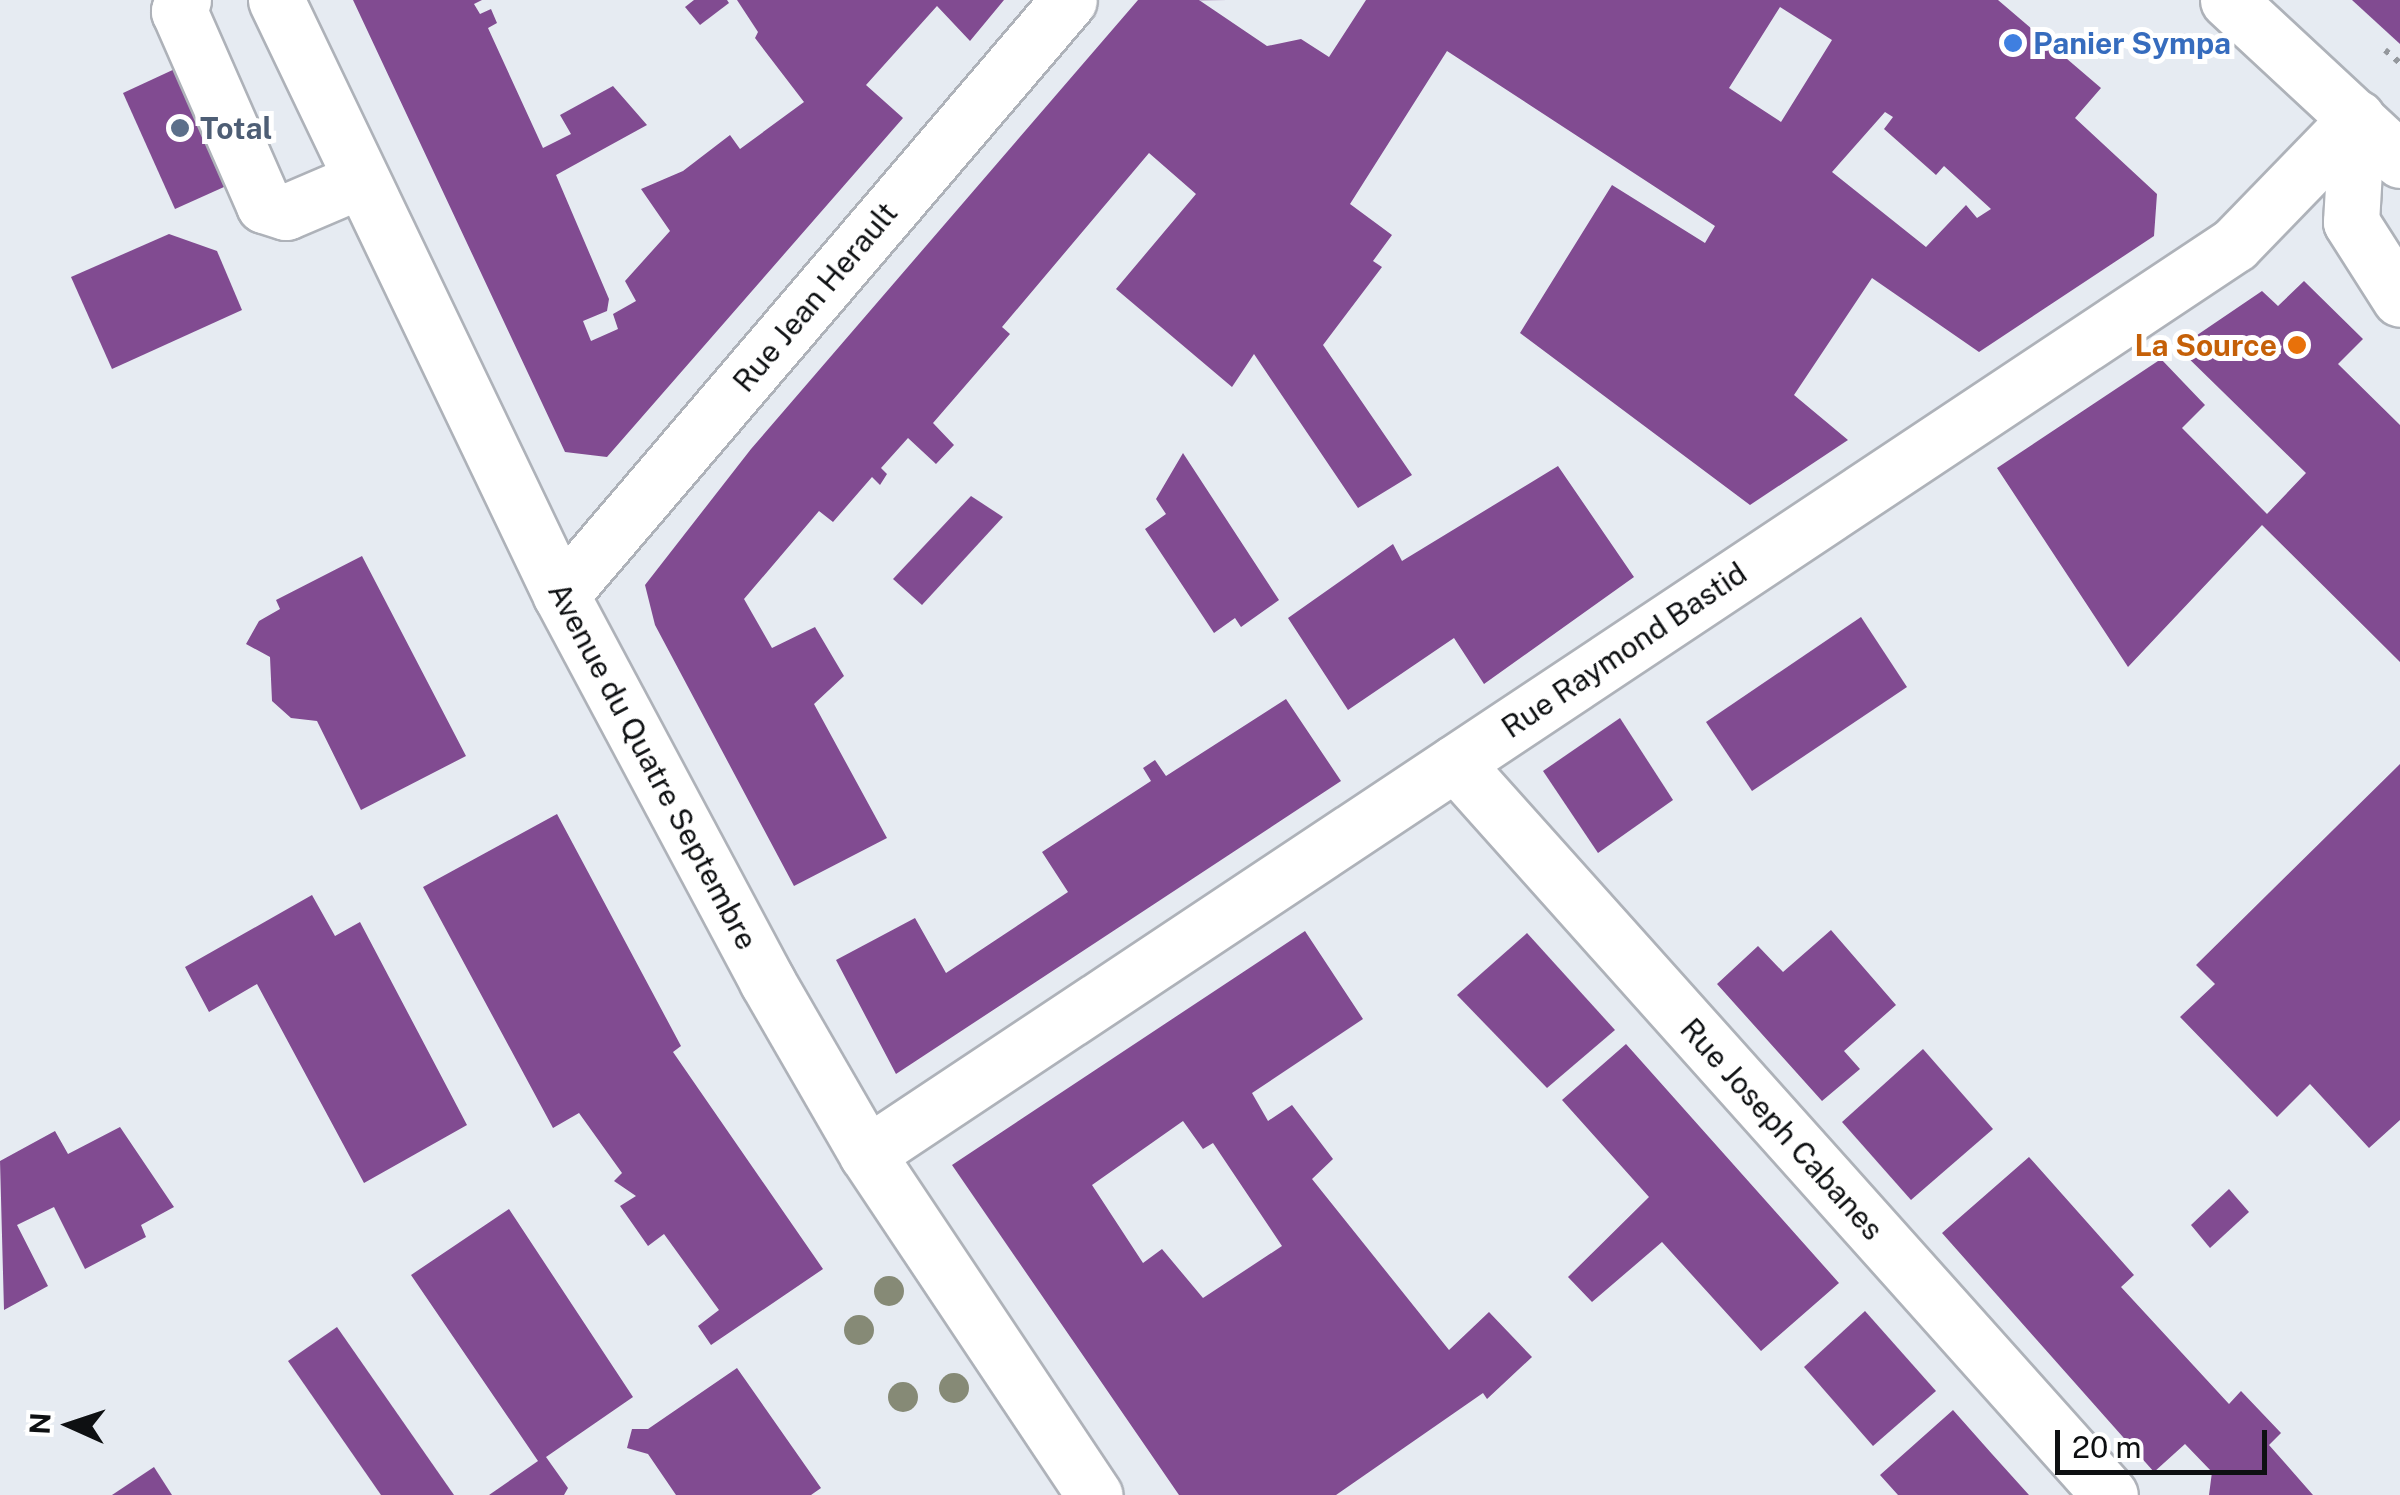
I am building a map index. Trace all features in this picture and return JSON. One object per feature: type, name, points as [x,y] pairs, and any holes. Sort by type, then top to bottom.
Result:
[{"type":"street","points":[[183,0],[179,12],[264,205],[286,212],[361,180]]},
{"type":"street","name":"Rue Jean Herault","points":[[561,595],[1069,0]]},
{"type":"street","points":[[2228,0],[2400,160]]},
{"type":"street","name":"Avenue du Quatre Septembre","points":[[278,1],[561,595],[867,1154],[1094,1495]]},
{"type":"street","points":[[2357,118],[2351,222],[2400,300]]},
{"type":"street","name":"Rue Raymond Bastid","points":[[867,1154],[2235,244],[2357,118]]},
{"type":"street","name":"Rue Joseph Cabanes","points":[[1455,762],[2110,1495]]},
{"type":"building","points":[[353,0],[482,0],[474,4],[480,14],[491,9],[497,23],[488,28],[543,148],[571,134],[560,115],[613,86],[647,125],[556,175],[609,299],[607,311],[583,321],[591,341],[618,329],[613,314],[636,301],[625,281],[670,231],[641,189],[683,171],[730,135],[740,149],[804,102],[755,38],[758,32],[737,0],[1004,0],[970,41],[937,6],[866,85],[903,118],[607,457],[565,452]]},
{"type":"building","points":[[694,0],[729,3],[700,25],[685,7]]},
{"type":"building","points":[[1138,0],[1199,0],[1267,46],[1301,39],[1329,57],[1366,0],[1998,0],[2101,88],[2075,118],[2157,194],[2154,236],[1979,352],[1872,278],[1794,395],[1848,440],[1750,505],[1520,333],[1612,185],[1705,243],[1715,226],[1447,51],[1350,204],[1392,235],[1373,261],[1382,267],[1323,345],[1412,475],[1358,508],[1254,354],[1232,387],[1116,289],[1196,194],[1149,153],[1002,327],[1010,334],[933,423],[954,445],[936,464],[908,438],[881,468],[887,474],[880,485],[872,477],[833,522],[819,511],[744,599],[772,648],[815,627],[844,676],[814,704],[887,838],[794,886],[655,625],[645,585],[751,449]],"holes":[[[1780,7],[1832,40],[1781,122],[1729,88]],[[1885,112],[1893,117],[1884,129],[1936,175],[1944,166],[1991,209],[1977,218],[1966,205],[1926,247],[1832,172]]]},
{"type":"building","points":[[2352,0],[2400,0],[2400,44]]},
{"type":"building","points":[[192,61],[244,178],[175,209],[123,93]]},
{"type":"building","points":[[169,234],[217,251],[242,310],[112,369],[71,277]]},
{"type":"building","points":[[2304,281],[2363,339],[2338,364],[2400,425],[2400,662],[2262,525],[2128,667],[1997,468],[2161,359],[2205,405],[2182,428],[2267,514],[2306,473],[2178,348],[2262,291],[2278,306]]},
{"type":"building","points":[[1183,453],[1279,600],[1241,627],[1235,618],[1214,633],[1145,529],[1166,514],[1156,499]]},
{"type":"building","points":[[1558,466],[1634,577],[1484,684],[1454,638],[1348,710],[1288,618],[1393,544],[1402,561]]},
{"type":"building","points":[[971,496],[1003,517],[922,605],[893,579]]},
{"type":"building","points":[[362,556],[466,756],[361,810],[317,721],[291,718],[272,701],[270,657],[246,644],[259,621],[280,609],[276,600]]},
{"type":"building","points":[[1861,617],[1907,687],[1752,791],[1706,722]]},
{"type":"building","points":[[1286,699],[1341,781],[896,1074],[836,960],[915,918],[946,973],[1068,892],[1042,852],[1151,781],[1143,768],[1155,760],[1166,776]]},
{"type":"building","points":[[1620,718],[1673,800],[1598,853],[1543,771]]},
{"type":"building","points":[[2400,764],[2400,1120],[2369,1148],[2310,1084],[2277,1117],[2180,1017],[2215,984],[2196,965]]},
{"type":"building","points":[[557,814],[681,1046],[673,1052],[823,1269],[711,1345],[698,1326],[719,1310],[664,1234],[648,1246],[620,1206],[636,1196],[614,1181],[622,1173],[579,1113],[553,1128],[423,887]]},
{"type":"building","points":[[312,895],[335,936],[360,922],[467,1125],[364,1183],[257,984],[209,1012],[185,967]]},
{"type":"building","points":[[1831,930],[1896,1005],[1844,1051],[1860,1069],[1822,1101],[1717,984],[1758,946],[1783,972]]},
{"type":"building","points":[[1305,931],[1363,1019],[1252,1093],[1268,1121],[1292,1105],[1333,1159],[1312,1179],[1449,1350],[1489,1312],[1532,1357],[1487,1399],[1483,1393],[1336,1495],[1179,1495],[952,1165]],"holes":[[[1183,1121],[1203,1149],[1213,1143],[1282,1246],[1203,1298],[1162,1249],[1143,1263],[1092,1185]]]},
{"type":"building","points":[[1527,933],[1615,1030],[1547,1088],[1457,995]]},
{"type":"building","points":[[1626,1044],[1839,1283],[1761,1351],[1662,1242],[1592,1302],[1568,1277],[1649,1197],[1562,1100]]},
{"type":"building","points":[[1923,1049],[1993,1129],[1911,1200],[1842,1122]]},
{"type":"building","points":[[120,1127],[174,1207],[141,1225],[146,1237],[85,1269],[54,1207],[17,1225],[48,1286],[4,1310],[0,1161],[55,1131],[68,1154]]},
{"type":"building","points":[[2029,1157],[2134,1275],[2121,1287],[2229,1404],[2241,1391],[2281,1433],[2269,1445],[2313,1495],[2209,1495],[2212,1472],[2185,1444],[2154,1472],[1942,1233]]},
{"type":"building","points":[[2229,1189],[2249,1212],[2210,1248],[2191,1225]]},
{"type":"building","points":[[509,1209],[633,1397],[546,1457],[568,1488],[564,1495],[489,1495],[538,1461],[411,1275]]},
{"type":"building","points":[[1865,1311],[1936,1391],[1873,1446],[1804,1367]]},
{"type":"building","points":[[337,1327],[454,1495],[381,1495],[288,1361]]},
{"type":"building","points":[[737,1368],[821,1488],[811,1495],[676,1495],[648,1454],[627,1448],[632,1429],[648,1429]]},
{"type":"building","points":[[1953,1410],[2029,1495],[1898,1495],[1880,1475]]},
{"type":"building","points":[[154,1467],[172,1495],[112,1495]]},
{"type":"place","name":"Panier Sympa","points":[[2013,43]]},
{"type":"place","name":"Total","points":[[180,128]]},
{"type":"place","name":"La Source","points":[[2297,345]]}]
